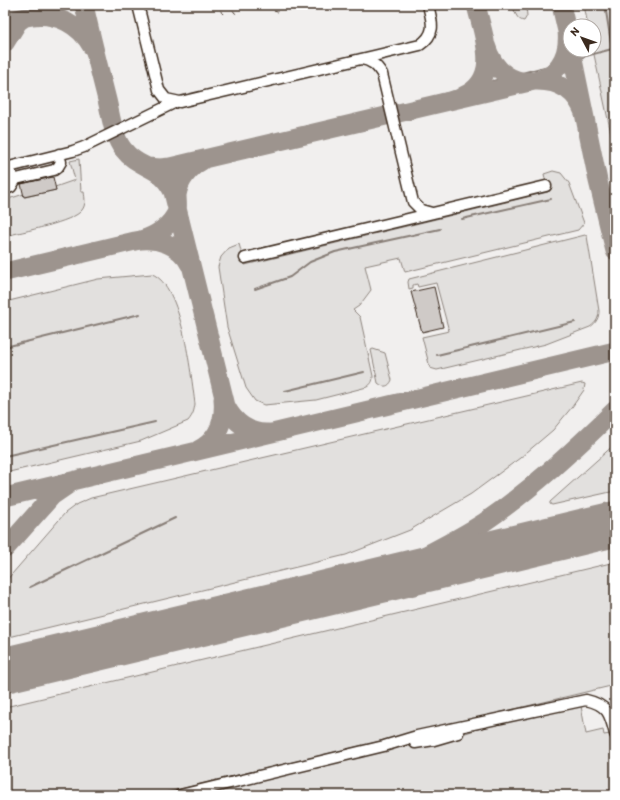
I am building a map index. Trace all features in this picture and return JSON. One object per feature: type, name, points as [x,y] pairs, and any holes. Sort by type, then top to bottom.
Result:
[{"type":"lane","points":[[138,5],[160,93],[158,102],[150,115]]},
{"type":"lane","points":[[16,179],[12,176],[7,167],[73,152],[176,102],[420,45],[429,37],[432,27],[428,5]]},
{"type":"lane","points":[[393,52],[387,56],[382,64],[382,74],[411,197],[419,209],[425,212],[434,213]]},
{"type":"lane","points":[[360,59],[368,60],[375,65],[382,74]]},
{"type":"lane","points":[[160,93],[166,99],[176,102]]},
{"type":"lane","points":[[5,189],[11,186],[16,179],[54,170],[61,162],[59,154]]},
{"type":"lane","points":[[245,258],[546,186]]},
{"type":"lane","points":[[398,222],[409,213],[411,197]]},
{"type":"lane","points":[[180,795],[384,746],[417,736],[586,700],[595,702],[606,710],[612,719],[615,734]]},
{"type":"path","points":[[223,5],[220,10],[223,14]]},
{"type":"path","points":[[233,5],[231,8],[236,14]]},
{"type":"path","points":[[272,5],[273,11],[278,12]]},
{"type":"path","points":[[285,5],[287,8],[292,7]]},
{"type":"shaded area","points":[[5,5],[615,5],[615,795],[5,795]]},
{"type":"shaded area","points":[[512,5],[526,5],[527,16],[524,21],[517,17]]},
{"type":"shaded area","points":[[584,5],[615,5],[615,152],[595,58],[602,58],[602,18],[586,18]]},
{"type":"shaded area","points":[[79,159],[81,192],[84,192],[85,199],[82,210],[69,219],[5,236],[5,200],[24,194],[25,197],[56,190],[55,187],[75,180],[70,161]]},
{"type":"shaded area","points":[[553,171],[561,173],[569,183],[584,223],[578,230],[405,272],[401,258],[365,266],[371,290],[359,306],[353,310],[360,317],[373,376],[371,384],[367,387],[316,400],[264,405],[255,401],[246,388],[227,327],[218,267],[221,257],[229,248],[239,244],[245,265],[548,192],[544,174]]},
{"type":"shaded area","points":[[585,235],[587,236],[599,311],[598,318],[590,327],[546,344],[437,370],[430,368],[422,337],[449,331],[436,283],[418,287],[417,284],[413,285],[413,288],[409,289],[409,279]]},
{"type":"shaded area","points":[[152,274],[162,282],[171,295],[178,312],[188,353],[195,404],[190,419],[141,441],[5,473],[5,302],[98,279]]},
{"type":"shaded area","points":[[373,349],[385,353],[392,380],[386,386],[382,386],[378,383],[371,350]]},
{"type":"shaded area","points":[[582,383],[585,384],[584,390],[553,430],[520,458],[471,494],[410,530],[346,555],[5,638],[5,582],[65,513],[77,504],[91,498]]},
{"type":"shaded area","points":[[615,444],[615,491],[552,505],[550,504],[550,502]]},
{"type":"shaded area","points":[[615,562],[615,685],[155,795],[5,795],[5,707]]},
{"type":"shaded area","points":[[581,706],[586,734],[603,730],[604,735],[610,734],[615,757],[615,795],[198,795],[394,748],[435,743],[487,726]]},
{"type":"building","points":[[53,177],[56,190],[24,197],[21,184]]},
{"type":"building","points":[[434,287],[443,327],[422,332],[411,292]]},
{"type":"waterway","points":[[395,107],[612,49],[605,5]]},
{"type":"waterway","points":[[462,219],[551,199]]},
{"type":"waterway","points":[[255,289],[290,277],[310,262],[335,252],[440,229]]},
{"type":"waterway","points":[[5,347],[140,314]]},
{"type":"waterway","points":[[437,355],[575,322]]},
{"type":"waterway","points":[[285,391],[364,372]]},
{"type":"waterway","points":[[5,456],[155,422]]},
{"type":"waterway","points":[[30,587],[175,518]]},
{"type":"taxiway","points":[[84,5],[117,138],[129,156],[162,176],[173,192],[226,406],[233,417],[243,426],[261,433],[268,433]]},
{"type":"taxiway","points":[[463,96],[475,88],[482,79],[486,68],[487,55],[485,42],[476,5]]},
{"type":"taxiway","points":[[561,5],[564,18]]},
{"type":"taxiway","points":[[5,22],[32,16],[50,16],[67,22],[81,32],[92,47]]},
{"type":"taxiway","points":[[5,43],[18,22],[25,17]]},
{"type":"taxiway","points":[[486,45],[494,63],[506,75],[520,81],[535,81],[548,76],[559,65],[562,58]]},
{"type":"taxiway","points":[[573,58],[598,181],[615,251]]},
{"type":"taxiway","points":[[148,167],[170,167],[534,81],[550,82],[565,88],[576,98],[584,113]]},
{"type":"taxiway","points":[[141,240],[162,230],[171,221],[177,211],[177,195],[182,180],[193,167],[202,161]]},
{"type":"taxiway","points":[[5,272],[143,240],[159,241],[174,247],[186,258],[190,265]]},
{"type":"taxiway","points":[[5,497],[615,351]]},
{"type":"taxiway","points":[[198,450],[211,441],[219,429],[223,415],[223,399]]},
{"type":"taxiway","points":[[370,583],[441,547],[483,523],[551,470],[615,410]]},
{"type":"taxiway","points":[[5,549],[52,496],[68,485]]},
{"type":"runway","points":[[5,670],[615,524]]}]
